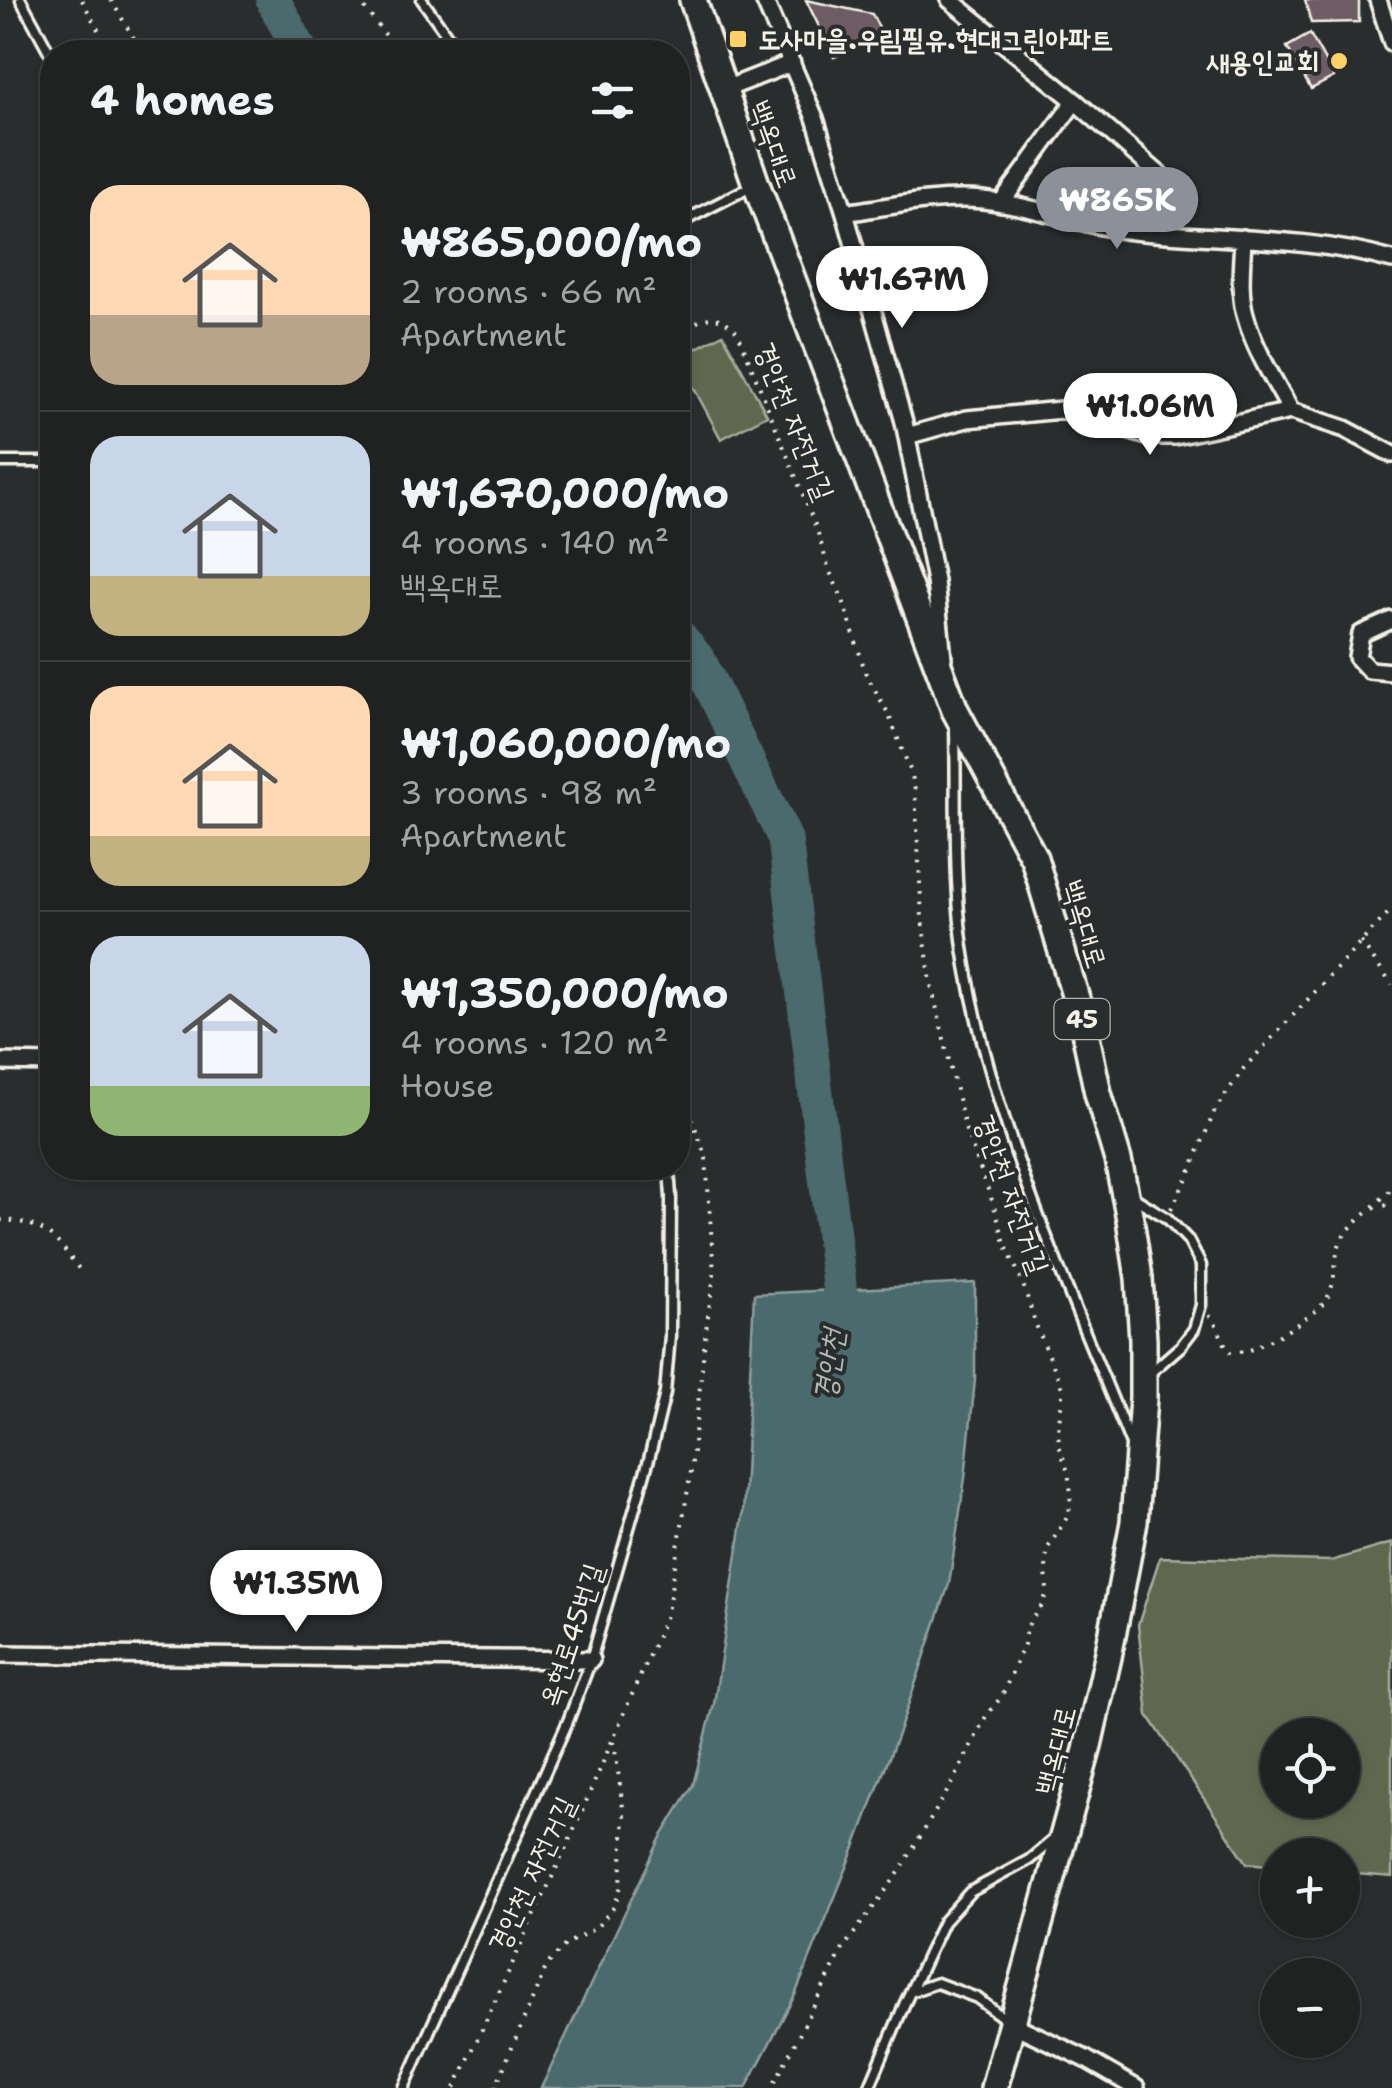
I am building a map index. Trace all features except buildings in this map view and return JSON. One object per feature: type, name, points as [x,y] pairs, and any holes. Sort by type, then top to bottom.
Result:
[{"type":"main road","name":"백옥대로","points":[[693,0],[756,184],[950,699],[1034,858],[1083,1022],[1124,1192],[1139,1278],[1143,1379],[1134,1522],[1087,1750],[994,2088]]},
{"type":"street","points":[[764,0],[815,118],[907,436],[935,582],[950,699]]},
{"type":"street","points":[[950,0],[1170,184],[1168,234]]},
{"type":"street","points":[[1378,0],[1392,43]]},
{"type":"street","points":[[723,90],[792,63]]},
{"type":"street","points":[[1001,204],[1075,101]]},
{"type":"street","points":[[845,213],[950,200],[983,200],[1094,225],[1298,242],[1390,255]]},
{"type":"street","points":[[1244,238],[1245,316],[1292,411]]},
{"type":"street","points":[[907,436],[967,418],[1061,410],[1147,436],[1174,436],[1292,411],[1345,429],[1392,454]]},
{"type":"street","points":[[1392,620],[1361,634],[1357,657],[1369,670],[1392,672]]},
{"type":"street","points":[[0,1062],[40,1063]]},
{"type":"street","points":[[0,1654],[590,1660]]},
{"type":"street","points":[[1012,2024],[1136,2088]]},
{"type":"lane","points":[[21,0],[42,40]]},
{"type":"lane","points":[[422,0],[450,40]]},
{"type":"lane","points":[[690,218],[756,184]]},
{"type":"lane","points":[[0,462],[40,462]]},
{"type":"lane","points":[[950,699],[960,915],[978,1020],[1002,1115],[1138,1464]]},
{"type":"lane","name":"옥현로45번길","points":[[404,2088],[560,1739],[590,1660],[649,1459],[664,1393],[670,1336],[670,1180]]},
{"type":"lane","points":[[1124,1192],[1167,1218],[1188,1240],[1201,1265],[1201,1306],[1194,1330],[1143,1379]]},
{"type":"lane","points":[[869,2088],[944,1922],[970,1892],[1030,1860],[1065,1829]]},
{"type":"lane","points":[[910,1992],[937,1983],[977,1998],[1012,2024]]},
{"type":"path","points":[[82,0],[104,40]]},
{"type":"path","points":[[111,0],[135,40]]},
{"type":"path","points":[[358,0],[390,40]]},
{"type":"path","name":"경안천 자전거길","points":[[690,327],[720,318],[738,333],[817,530],[866,674],[888,713],[912,775],[931,984],[965,1128],[1060,1384],[1059,1446],[1070,1493],[1068,1514],[1048,1548],[1047,1592],[1026,1628],[1024,1644],[1002,1696],[986,1716],[955,1778],[900,1870],[844,1947],[772,2088]]},
{"type":"path","points":[[1167,1218],[1215,1110],[1244,1068],[1392,909]]},
{"type":"path","points":[[1360,942],[1392,985]]},
{"type":"path","name":"경안천 자전거길","points":[[455,2088],[667,1613],[691,1471],[714,1274],[706,1158],[690,1114]]},
{"type":"path","points":[[1201,1306],[1216,1322],[1221,1340],[1230,1352],[1248,1351],[1312,1314],[1326,1300],[1332,1285],[1340,1242],[1392,1188]]},
{"type":"path","points":[[1374,1208],[1392,1204]]},
{"type":"path","points":[[0,1220],[45,1229],[79,1270]]},
{"type":"path","points":[[495,2088],[548,1965],[566,1944],[596,1928],[614,1906],[621,1886],[624,1814],[613,1739]]},
{"type":"green space","points":[[723,334],[767,415],[721,439],[690,381],[690,352]]},
{"type":"green space","points":[[1392,1543],[1392,1877],[1360,1874],[1360,1838],[1260,1838],[1260,1864],[1247,1863],[1148,1715],[1138,1625],[1160,1557],[1331,1561]]},
{"type":"water","points":[[975,1283],[975,1380],[949,1584],[852,1855],[795,1995],[746,2088],[541,2088],[660,1839],[693,1785],[714,1704],[743,1515],[754,1294]]},
{"type":"waterway","name":"경안천","points":[[273,0],[295,40]]},
{"type":"waterway","name":"경안천","points":[[690,650],[699,661],[785,839],[840,1293],[834,1336]]},
{"type":"place","name":"도사마을.우림필유.현대그린아파트","points":[[738,39]]},
{"type":"place","name":"새용인교회","points":[[1339,61]]}]
